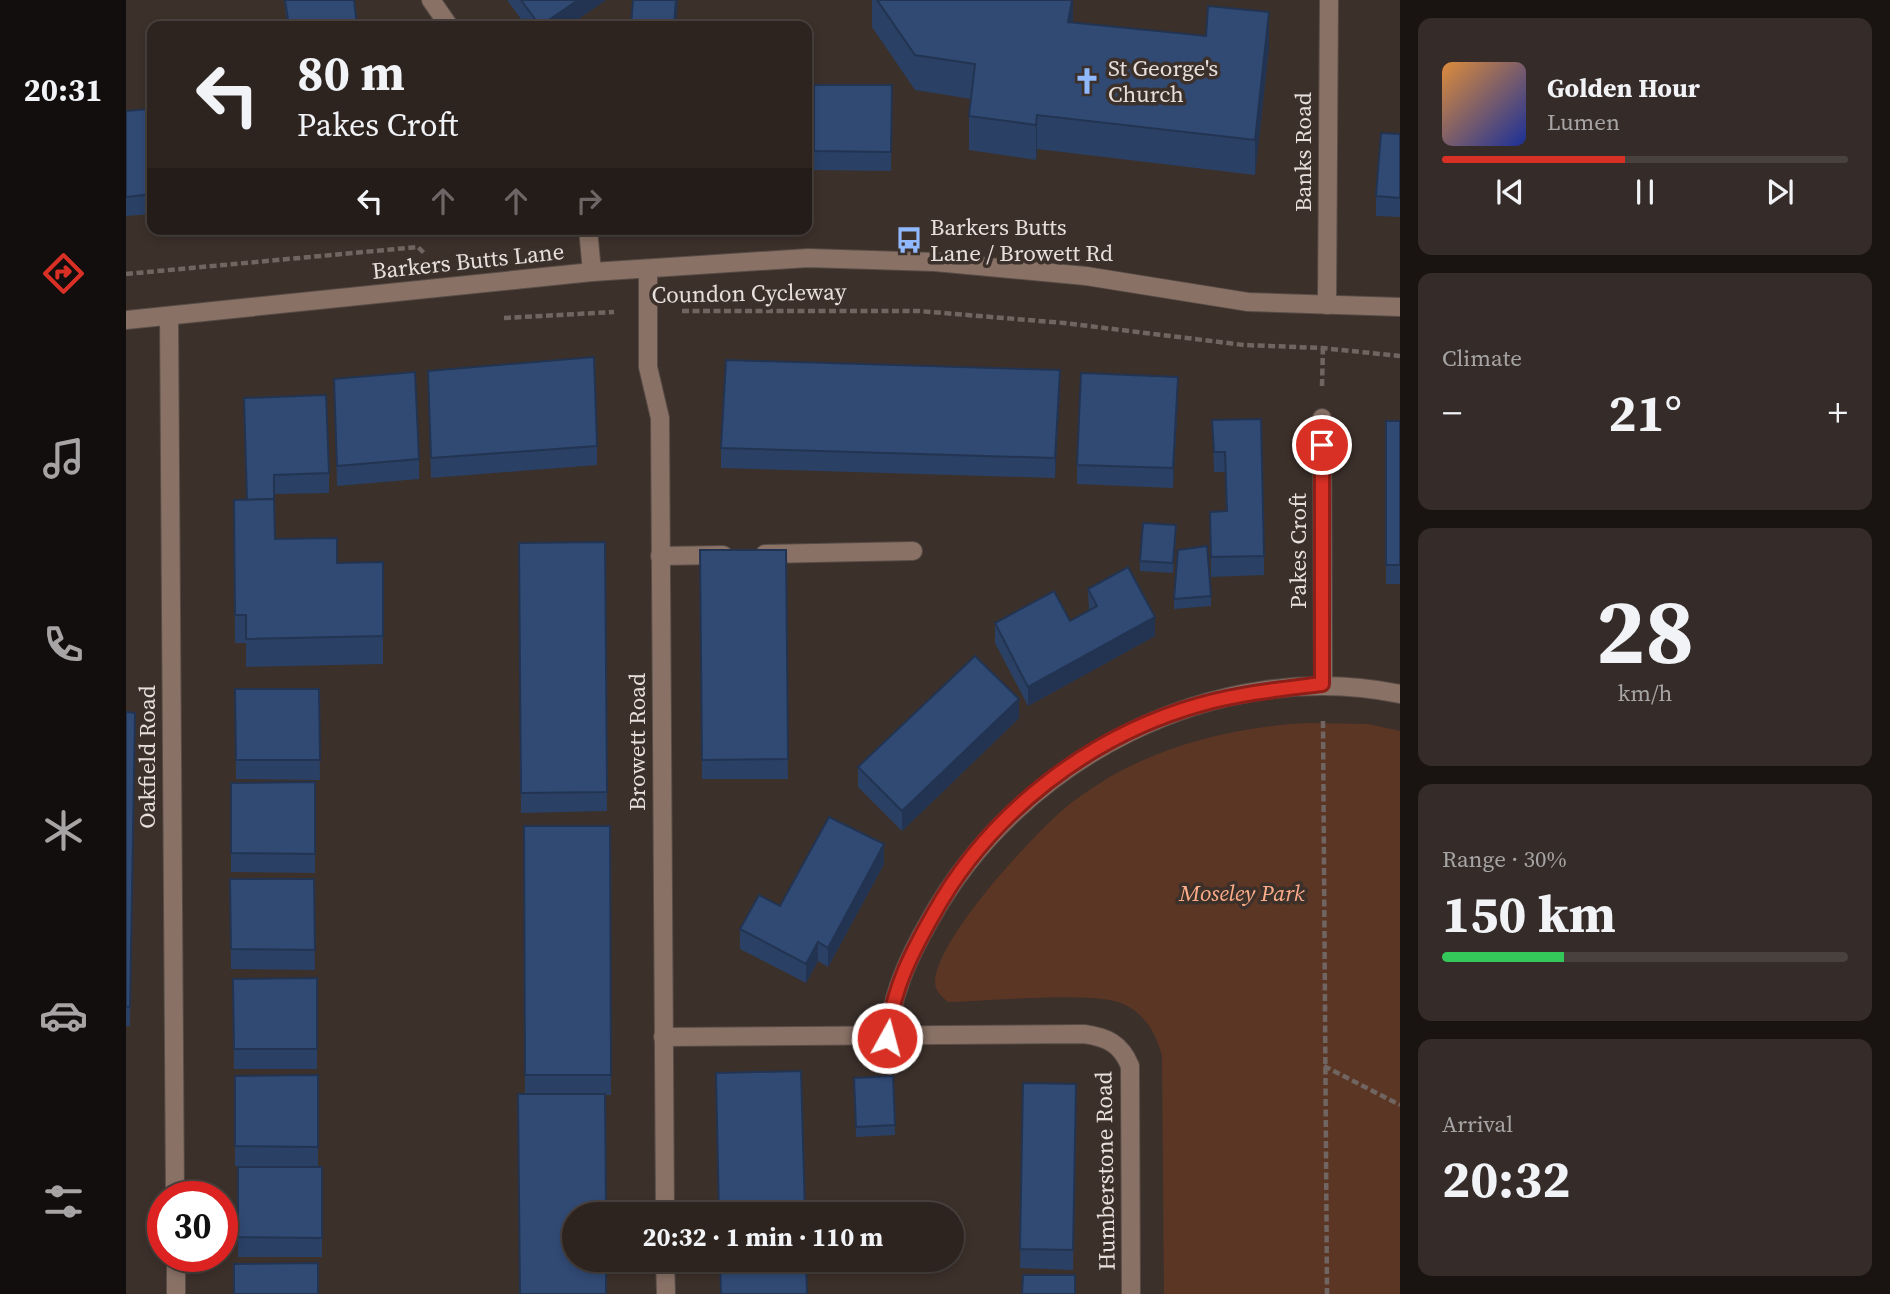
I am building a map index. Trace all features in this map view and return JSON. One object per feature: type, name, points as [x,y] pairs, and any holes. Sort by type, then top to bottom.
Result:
[{"type":"street","points":[[431,0],[446,21]]},
{"type":"street","name":"Banks Road","points":[[1326,305],[1329,0]]},
{"type":"street","points":[[589,235],[592,272]]},
{"type":"street","name":"Barkers Butts Lane","points":[[126,320],[592,272],[808,258],[935,262],[1086,276],[1248,302],[1400,307]]},
{"type":"street","name":"Browett Road","points":[[649,270],[648,367],[660,418],[665,1202]]},
{"type":"street","name":"Oakfield Road","points":[[169,316],[175,1181]]},
{"type":"street","name":"Pakes Croft","points":[[1322,418],[1322,684]]},
{"type":"street","points":[[660,556],[913,551]]},
{"type":"street","points":[[887,1038],[892,1002],[908,959],[949,886],[999,825],[1053,776],[1099,747],[1200,705],[1256,692],[1322,684],[1400,694]]},
{"type":"street","name":"Humberstone Road","points":[[663,1037],[887,1038],[1084,1034],[1101,1037],[1124,1051],[1130,1066],[1131,1294]]},
{"type":"street","points":[[176,1272],[176,1294]]},
{"type":"street","points":[[666,1272],[666,1294]]},
{"type":"path","name":"Coundon Cycleway","points":[[126,274],[418,247],[493,317],[816,309],[919,311],[1104,327],[1244,345],[1322,348],[1400,356]]},
{"type":"path","points":[[1322,684],[1324,1066],[1328,1139],[1327,1294]]},
{"type":"path","points":[[1324,1066],[1400,1105]]},
{"type":"green space","name":"Moseley Park","points":[[1306,723],[1368,724],[1400,731],[1400,1294],[1164,1294],[1162,1056],[1156,1039],[1143,1018],[1129,1007],[1107,999],[1063,997],[948,1002],[937,990],[935,981],[940,962],[952,939],[988,889],[1050,822],[1082,795],[1136,763],[1183,745],[1256,728]]},
{"type":"building","points":[[285,0],[354,0],[356,21],[288,21]]},
{"type":"building","points":[[521,0],[578,0],[547,21],[536,21]]},
{"type":"building","points":[[633,0],[676,0],[674,21],[631,21]]},
{"type":"building","name":"St George's Church","points":[[877,0],[1072,0],[1068,22],[1206,36],[1208,6],[1269,12],[1255,140],[1037,115],[1036,125],[969,116],[975,64],[915,55]]},
{"type":"building","points":[[814,85],[892,85],[891,152],[814,151]]},
{"type":"building","points":[[147,109],[147,195],[126,197],[126,111]]},
{"type":"building","points":[[1381,133],[1400,134],[1400,198],[1376,196]]},
{"type":"building","points":[[594,357],[597,446],[431,458],[428,371]]},
{"type":"building","points":[[726,360],[1060,370],[1055,458],[721,448]]},
{"type":"building","points":[[415,372],[419,459],[337,466],[334,379]]},
{"type":"building","points":[[1081,373],[1178,377],[1173,468],[1077,465]]},
{"type":"building","points":[[326,395],[329,473],[274,475],[274,499],[247,500],[244,398]]},
{"type":"building","points":[[1261,419],[1264,556],[1211,557],[1210,512],[1227,511],[1225,452],[1214,452],[1212,420]]},
{"type":"building","points":[[1386,421],[1400,421],[1400,565],[1386,565]]},
{"type":"building","points":[[274,499],[275,539],[337,538],[337,563],[383,562],[383,636],[246,639],[246,615],[235,615],[234,500]]},
{"type":"building","points":[[1143,523],[1176,525],[1173,563],[1140,561]]},
{"type":"building","points":[[605,542],[607,792],[521,793],[519,543]]},
{"type":"building","points":[[1207,546],[1211,596],[1174,599],[1178,550]]},
{"type":"building","points":[[700,550],[786,550],[788,759],[702,760]]},
{"type":"building","points":[[1128,567],[1155,617],[1028,687],[995,623],[1054,591],[1070,621],[1097,606],[1088,589]]},
{"type":"building","points":[[975,656],[1019,699],[902,811],[858,767]]},
{"type":"building","points":[[235,689],[319,689],[320,760],[236,760]]},
{"type":"building","points":[[126,712],[135,713],[130,1007],[126,1007]]},
{"type":"building","points":[[315,782],[315,854],[231,853],[231,783]]},
{"type":"building","points":[[829,817],[884,844],[828,948],[818,942],[806,964],[740,929],[759,895],[780,906]]},
{"type":"building","points":[[524,826],[610,826],[611,1075],[525,1075]]},
{"type":"building","points":[[230,879],[314,879],[315,950],[231,949]]},
{"type":"building","points":[[317,978],[317,1049],[234,1049],[233,979]]},
{"type":"building","points":[[801,1071],[805,1202],[719,1202],[716,1073]]},
{"type":"building","points":[[318,1075],[318,1147],[235,1146],[235,1076]]},
{"type":"building","points":[[893,1076],[895,1125],[856,1127],[854,1078]]},
{"type":"building","points":[[1023,1083],[1076,1084],[1073,1250],[1020,1249]]},
{"type":"building","points":[[518,1094],[605,1094],[606,1202],[562,1202],[562,1272],[606,1272],[606,1294],[520,1294]]},
{"type":"building","points":[[238,1167],[322,1167],[322,1238],[238,1237]]},
{"type":"building","points":[[318,1263],[318,1294],[234,1294],[234,1272],[238,1272],[238,1264]]},
{"type":"building","points":[[720,1272],[806,1272],[807,1294],[721,1294]]},
{"type":"building","points":[[1023,1275],[1075,1275],[1075,1294],[1022,1294]]},
{"type":"place","name":"St George's Church","points":[[1087,81]]},
{"type":"place","name":"Barkers Butts Lane / Browett Rd","points":[[909,240]]},
{"type":"route","points":[[887,1038],[892,1002],[908,959],[949,886],[999,825],[1053,776],[1099,747],[1146,725],[1200,705],[1256,692],[1322,684],[1322,445]]}]
